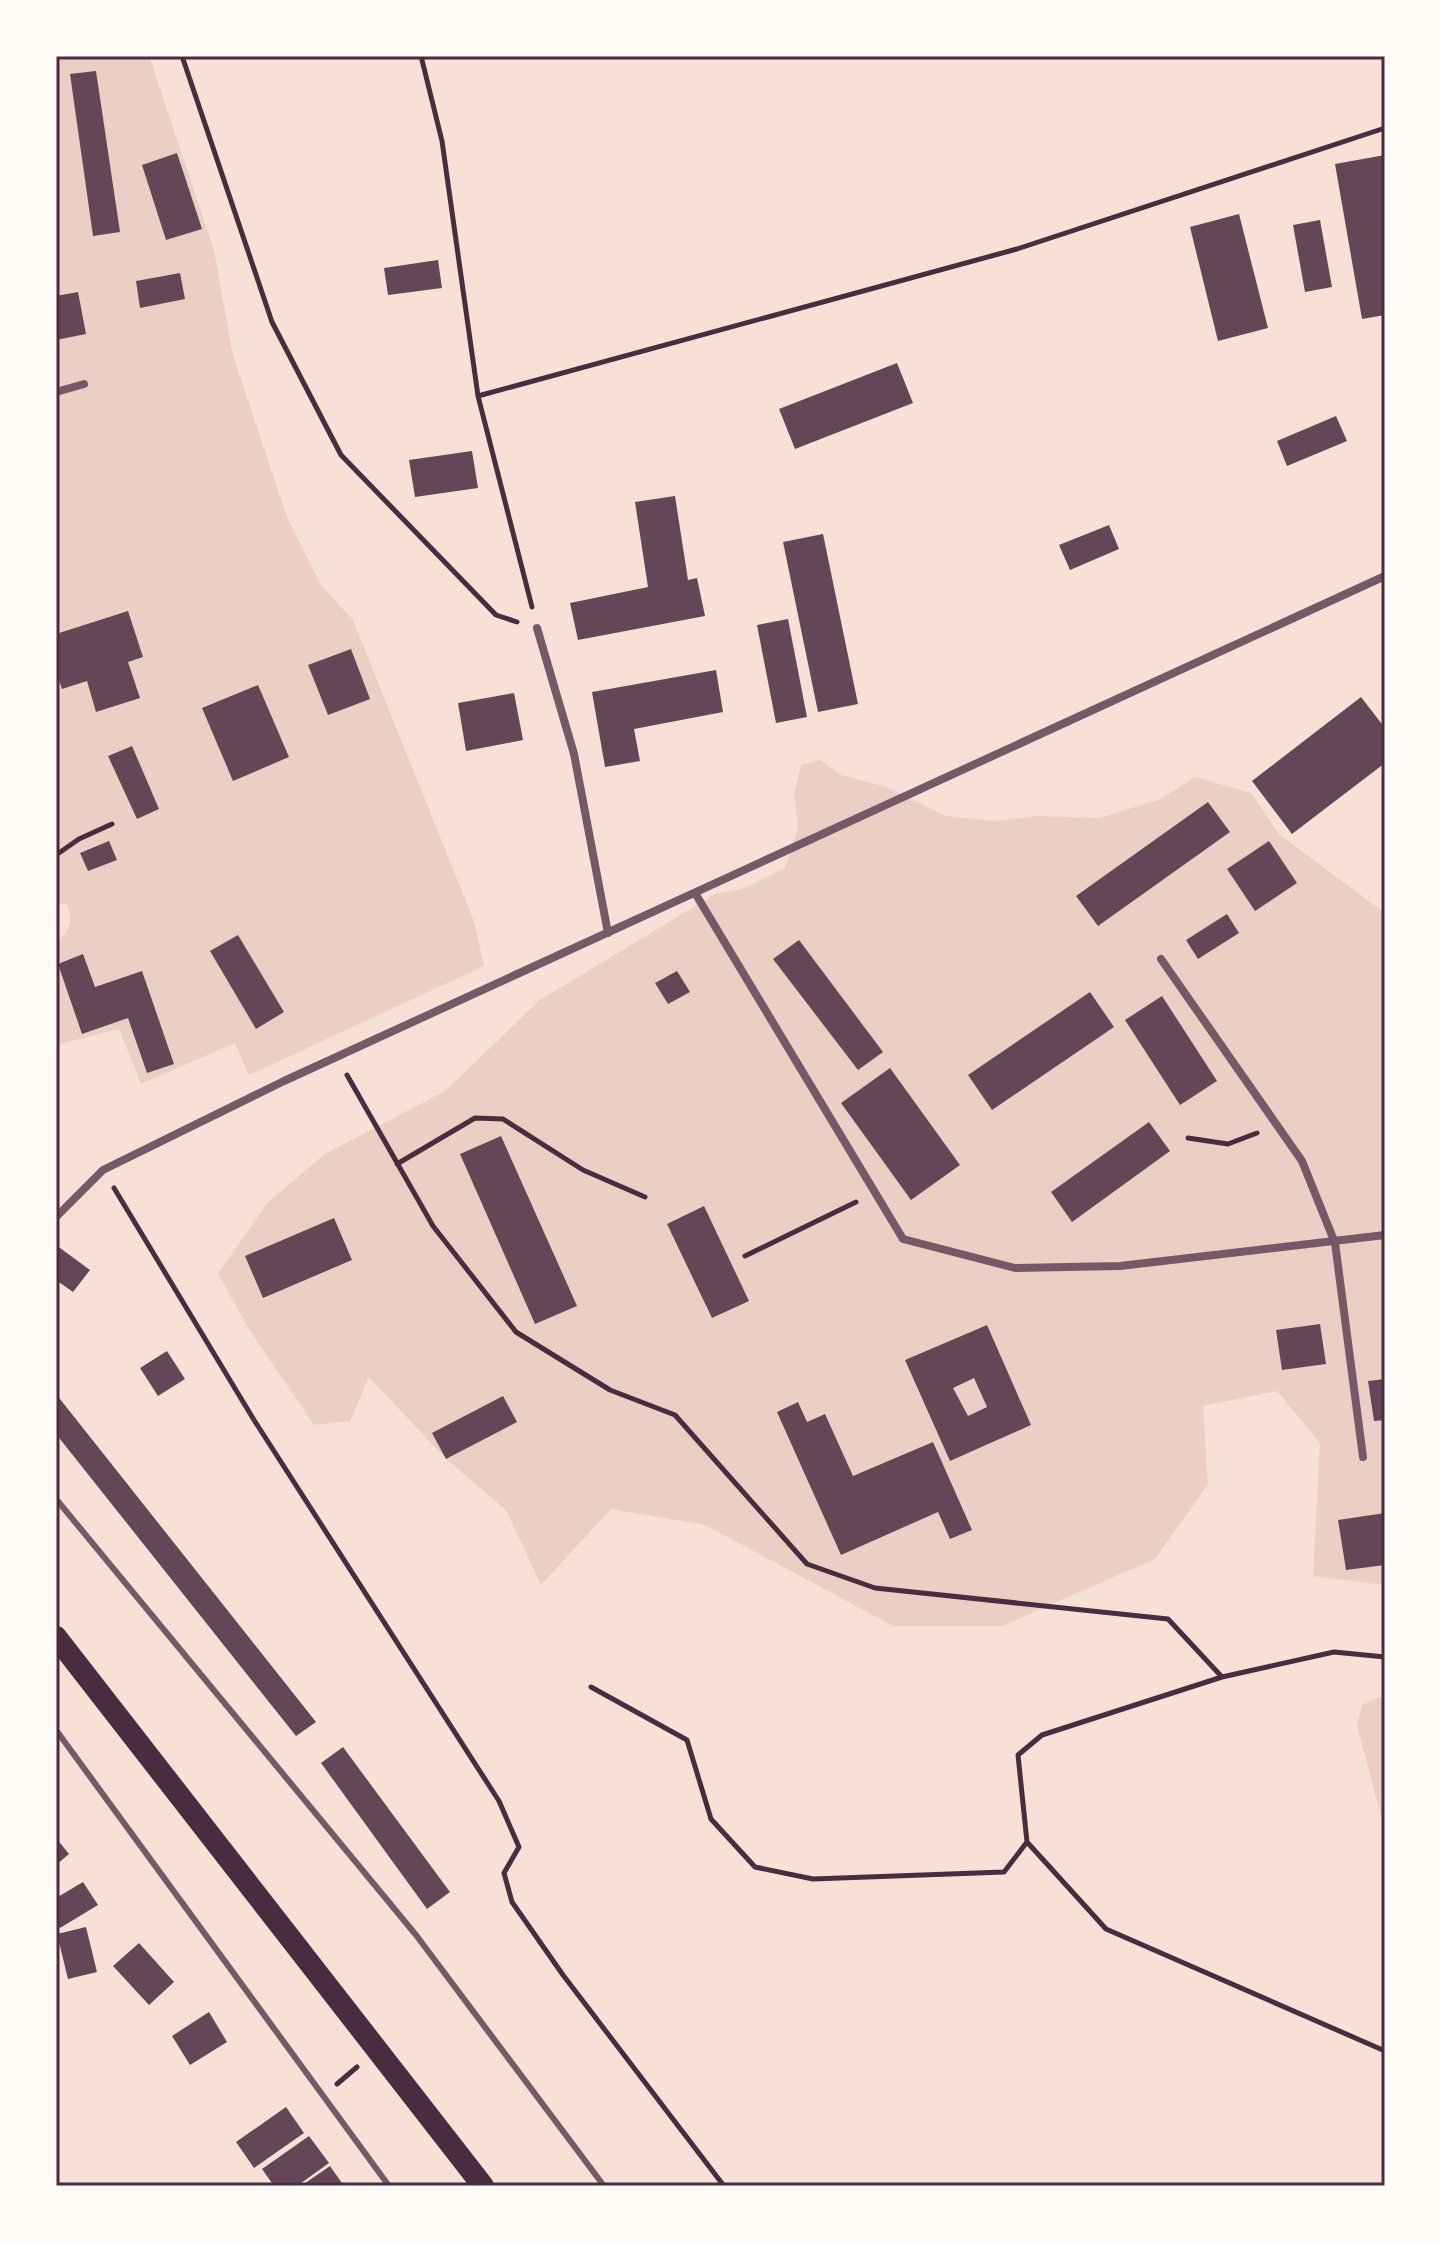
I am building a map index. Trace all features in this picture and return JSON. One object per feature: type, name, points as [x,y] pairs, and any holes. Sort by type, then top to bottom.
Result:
[{"type":"highway","points":[[56,1637],[483,2186]]},
{"type":"street","points":[[56,392],[84,384]]},
{"type":"street","points":[[56,1217],[103,1170],[336,1057],[1385,576]]},
{"type":"street","points":[[537,628],[574,754],[608,933]]},
{"type":"street","points":[[695,893],[903,1239],[1015,1268],[1120,1266],[1385,1235]]},
{"type":"street","points":[[1161,959],[1302,1161],[1335,1243],[1363,1457]]},
{"type":"lane","points":[[56,1499],[416,1935],[604,2186]]},
{"type":"lane","points":[[56,1730],[321,2097],[389,2186]]},
{"type":"path","points":[[182,56],[272,322],[341,455],[496,615],[537,628]]},
{"type":"path","points":[[421,56],[442,141],[478,396],[537,628]]},
{"type":"path","points":[[478,396],[1017,249],[1385,128]]},
{"type":"path","points":[[56,855],[79,839],[112,824]]},
{"type":"path","points":[[336,1057],[433,1226],[516,1332],[610,1390],[675,1415],[807,1564],[875,1588],[1168,1619],[1222,1677]]},
{"type":"path","points":[[397,1164],[475,1118],[503,1119],[583,1170],[645,1197]]},
{"type":"path","points":[[1188,1138],[1228,1144],[1278,1127]]},
{"type":"path","points":[[103,1170],[143,1231],[254,1420],[499,1801],[519,1847],[504,1873],[512,1902],[563,1975],[724,2186]]},
{"type":"path","points":[[745,1256],[875,1193]]},
{"type":"path","points":[[1385,1657],[1334,1652],[1222,1677],[1042,1735],[1018,1755],[1027,1842],[1106,1929],[1385,2051]]},
{"type":"path","points":[[591,1687],[687,1740],[711,1819],[755,1867],[813,1879],[1004,1872],[1027,1842]]},
{"type":"path","points":[[321,2097],[377,2050]]},
{"type":"shaded area","points":[[56,56],[149,56],[214,250],[233,356],[286,515],[321,585],[353,620],[474,921],[484,966],[249,1075],[235,1043],[141,1084],[119,1029],[56,1045],[56,943],[67,930],[70,916],[67,904],[56,904]]},
{"type":"shaded area","points":[[820,760],[841,775],[887,787],[946,816],[994,821],[1037,816],[1100,818],[1160,799],[1195,777],[1251,793],[1279,834],[1385,913],[1385,1585],[1313,1576],[1320,1443],[1277,1391],[1203,1406],[1208,1484],[1155,1559],[1002,1626],[893,1626],[705,1525],[611,1509],[541,1585],[506,1510],[446,1459],[369,1377],[350,1421],[314,1425],[246,1324],[218,1274],[267,1203],[325,1154],[445,1091],[540,1000],[715,894],[745,888],[785,868],[798,828],[794,795],[801,765]]},
{"type":"shaded area","points":[[1385,1695],[1385,1832],[1357,1725],[1362,1705]]},
{"type":"building","points":[[96,71],[120,232],[93,236],[70,74]]},
{"type":"building","points":[[177,153],[202,229],[166,240],[142,165]]},
{"type":"building","points":[[1385,155],[1385,315],[1362,319],[1335,164]]},
{"type":"building","points":[[1239,214],[1268,328],[1218,341],[1190,227]]},
{"type":"building","points":[[1320,220],[1332,287],[1305,292],[1293,225]]},
{"type":"building","points":[[438,260],[442,288],[388,295],[384,268]]},
{"type":"building","points":[[180,273],[185,299],[140,308],[136,281]]},
{"type":"building","points":[[78,292],[86,334],[56,340],[56,296]]},
{"type":"building","points":[[897,363],[913,403],[795,449],[779,409]]},
{"type":"building","points":[[1336,416],[1347,441],[1287,466],[1277,441]]},
{"type":"building","points":[[472,451],[478,488],[415,497],[409,460]]},
{"type":"building","points":[[675,496],[688,580],[697,578],[705,616],[578,640],[570,603],[648,587],[635,502]]},
{"type":"building","points":[[1109,525],[1119,549],[1070,570],[1059,545]]},
{"type":"building","points":[[823,534],[858,704],[818,712],[783,542]]},
{"type":"building","points":[[128,611],[143,657],[128,662],[140,698],[96,712],[87,681],[62,689],[56,672],[56,634]]},
{"type":"building","points":[[788,619],[807,717],[776,723],[757,625]]},
{"type":"building","points":[[351,649],[370,699],[328,715],[308,665]]},
{"type":"building","points":[[716,670],[723,712],[634,729],[640,761],[605,767],[592,692]]},
{"type":"building","points":[[258,685],[289,757],[233,781],[202,708]]},
{"type":"building","points":[[514,693],[523,740],[466,751],[458,703]]},
{"type":"building","points":[[1361,697],[1385,728],[1385,763],[1292,834],[1252,781]]},
{"type":"building","points":[[132,746],[159,809],[137,819],[108,756]]},
{"type":"building","points":[[1208,802],[1230,832],[1098,926],[1076,896]]},
{"type":"building","points":[[109,841],[117,860],[88,871],[80,853]]},
{"type":"building","points":[[1269,841],[1297,883],[1255,911],[1227,869]]},
{"type":"building","points":[[1227,914],[1239,933],[1198,959],[1186,940]]},
{"type":"building","points":[[238,935],[284,1012],[256,1029],[210,951]]},
{"type":"building","points":[[799,940],[883,1052],[858,1070],[773,959]]},
{"type":"building","points":[[83,954],[95,987],[142,971],[174,1064],[147,1073],[128,1018],[82,1034],[58,964]]},
{"type":"building","points":[[677,971],[690,992],[668,1004],[655,983]]},
{"type":"building","points":[[1090,992],[1114,1027],[992,1110],[968,1075]]},
{"type":"building","points":[[1162,996],[1217,1081],[1180,1105],[1125,1020]]},
{"type":"building","points":[[890,1068],[960,1165],[911,1200],[841,1103]]},
{"type":"building","points":[[1149,1122],[1170,1151],[1072,1222],[1051,1192]]},
{"type":"building","points":[[501,1136],[577,1306],[535,1324],[460,1154]]},
{"type":"building","points":[[704,1206],[749,1301],[712,1318],[667,1224]]},
{"type":"building","points":[[334,1218],[352,1260],[263,1298],[245,1256]]},
{"type":"building","points":[[56,1245],[90,1270],[73,1292],[56,1280]]},
{"type":"building","points":[[1320,1324],[1326,1364],[1282,1370],[1276,1330]]},
{"type":"building","points":[[987,1325],[1031,1425],[950,1461],[905,1360]],"holes":[[[974,1378],[987,1407],[968,1416],[953,1388]]]},
{"type":"building","points":[[167,1351],[185,1379],[158,1396],[140,1368]]},
{"type":"building","points":[[1385,1379],[1385,1420],[1374,1421],[1368,1381]]},
{"type":"building","points":[[56,1394],[316,1722],[296,1736],[56,1434]]},
{"type":"building","points":[[503,1396],[517,1422],[446,1459],[432,1433]]},
{"type":"building","points":[[798,1402],[807,1422],[825,1414],[853,1476],[933,1442],[972,1530],[950,1539],[938,1512],[841,1555],[777,1412]]},
{"type":"building","points":[[1385,1513],[1385,1565],[1346,1570],[1338,1520]]},
{"type":"building","points":[[343,1747],[450,1892],[427,1909],[321,1763]]},
{"type":"building","points":[[56,1838],[69,1854],[56,1865]]},
{"type":"building","points":[[83,1882],[98,1905],[60,1928],[56,1922],[56,1898]]},
{"type":"building","points":[[86,1927],[97,1972],[68,1979],[57,1934]]},
{"type":"building","points":[[139,1943],[174,1982],[149,2005],[113,1966]]},
{"type":"building","points":[[209,2012],[227,2042],[190,2065],[172,2036]]},
{"type":"building","points":[[286,2107],[304,2133],[254,2168],[236,2142]]},
{"type":"building","points":[[309,2136],[329,2163],[297,2186],[274,2186],[262,2169]]},
{"type":"building","points":[[330,2166],[344,2186],[301,2186]]}]
